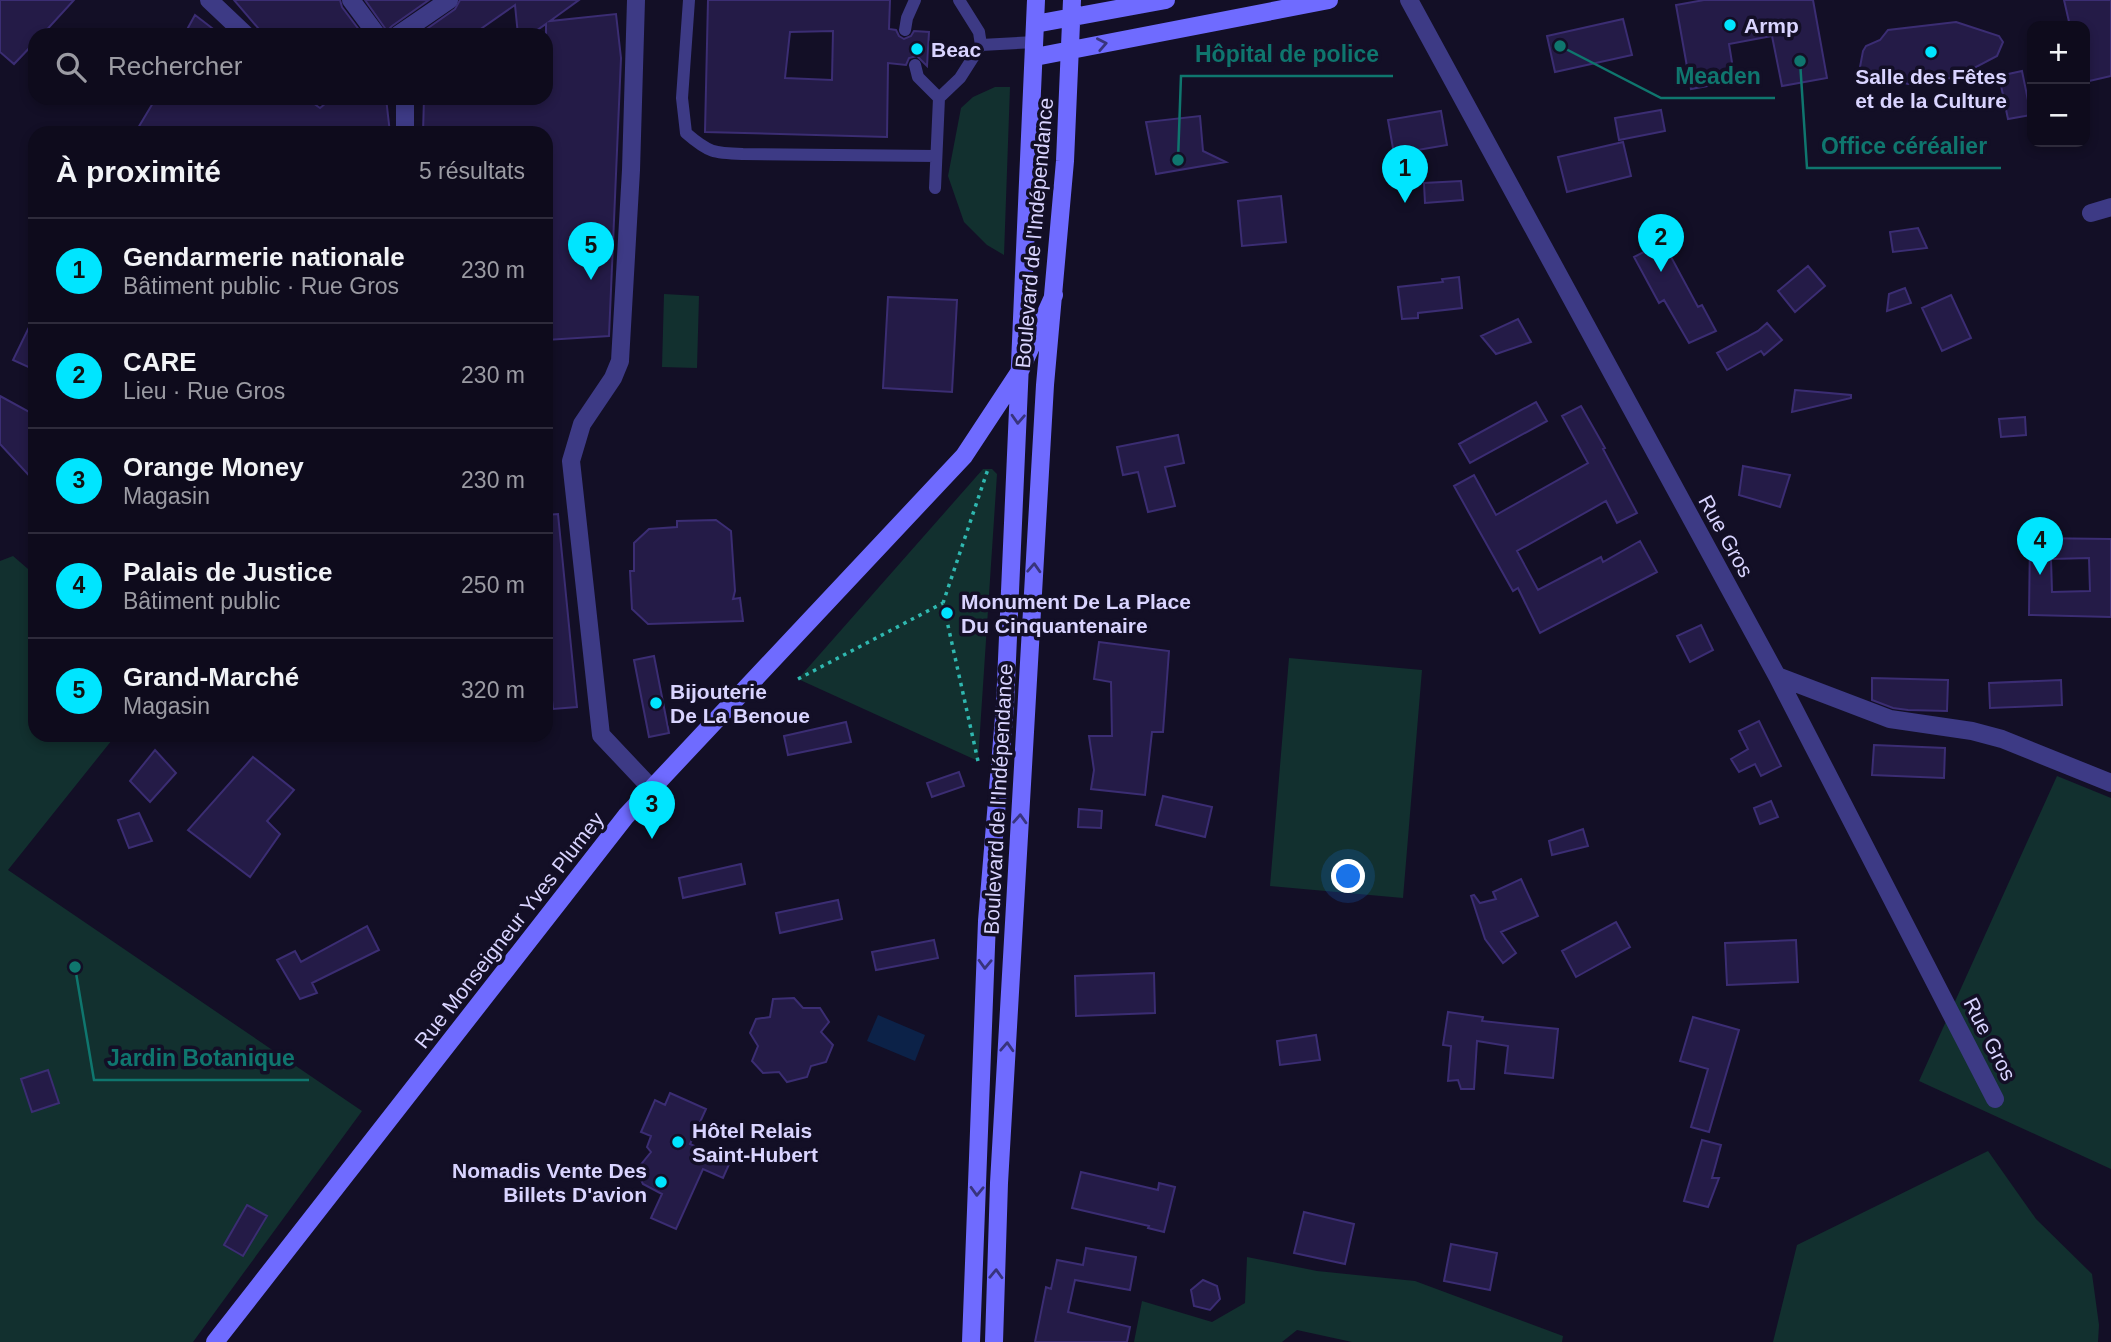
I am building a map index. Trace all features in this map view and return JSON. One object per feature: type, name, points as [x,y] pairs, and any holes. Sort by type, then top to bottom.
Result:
[{"type":"main road","name":"Boulevard de l'Indépendance","points":[[971,1342],[987,921],[1005,705],[1036,0]]},
{"type":"main road","points":[[1035,41],[1071,9],[1166,0]]},
{"type":"main road","points":[[1035,41],[1071,50],[1329,0]]},
{"type":"main road","name":"Boulevard de l'Indépendance","points":[[994,1342],[999,1183],[1044,398],[1065,161],[1071,9]]},
{"type":"main road","points":[[1020,370],[1054,295]]},
{"type":"main road","name":"Rue Monseigneur Yves Plumey","points":[[222,1340],[626,816],[964,456],[1020,370]]},
{"type":"street","points":[[209,0],[239,28]]},
{"type":"street","points":[[351,0],[372,28]]},
{"type":"street","points":[[408,28],[449,0]]},
{"type":"street","points":[[635,0],[631,170],[620,361],[613,378],[582,424],[571,461],[601,735],[652,789]]},
{"type":"street","name":"Rue Gros","points":[[1409,0],[1777,676],[1995,1099]]},
{"type":"street","points":[[405,105],[405,126]]},
{"type":"street","points":[[2091,213],[2111,207]]},
{"type":"street","points":[[1777,676],[1890,719],[1972,731],[2002,739],[2111,783]]},
{"type":"lane","points":[[689,0],[682,98],[687,133],[704,148],[719,153],[744,154],[936,156]]},
{"type":"lane","points":[[905,30],[915,0]]},
{"type":"lane","points":[[935,188],[939,98],[960,78],[981,45],[979,32],[959,0]]},
{"type":"lane","points":[[981,45],[1035,41]]},
{"type":"lane","points":[[915,65],[918,77],[939,98]]},
{"type":"path","points":[[978,761],[943,603],[988,469]]},
{"type":"path","points":[[798,679],[943,603]]},
{"type":"green space","points":[[995,87],[1010,87],[1004,255],[987,245],[964,222],[948,176],[961,108],[973,97]]},
{"type":"green space","points":[[664,294],[699,296],[697,368],[662,367]]},
{"type":"green space","points":[[983,469],[992,469],[997,474],[978,761],[798,679]]},
{"type":"green space","points":[[13,556],[28,569],[28,742],[110,742],[8,870],[362,1111],[193,1342],[0,1342],[0,561]]},
{"type":"green space","points":[[1289,658],[1422,670],[1403,898],[1270,886]]},
{"type":"green space","points":[[2057,776],[2111,798],[2111,1169],[1919,1081]]},
{"type":"green space","points":[[1988,1151],[2036,1219],[2092,1274],[2099,1325],[2098,1342],[1773,1342],[1797,1245]]},
{"type":"green space","points":[[1247,1257],[1317,1271],[1415,1281],[1563,1336],[1562,1342],[1352,1342],[1297,1330],[1282,1342],[1134,1342],[1142,1301],[1212,1322],[1245,1303]]},
{"type":"water","points":[[878,1015],[925,1035],[915,1061],[867,1041]]},
{"type":"building","points":[[0,0],[74,0],[48,28],[28,28],[28,49],[14,64],[0,52]]},
{"type":"building","points":[[234,0],[340,0],[358,28],[258,28]]},
{"type":"building","points":[[365,0],[429,0],[390,28],[385,28]]},
{"type":"building","points":[[460,0],[579,0],[550,21],[616,14],[621,58],[609,336],[553,340],[553,126],[423,126],[424,105],[553,105],[553,28],[546,28],[546,24],[540,28],[517,28],[515,5],[482,28],[428,28],[455,9]]},
{"type":"building","points":[[708,0],[890,0],[889,29],[896,30],[904,39],[914,31],[929,32],[927,66],[917,56],[909,58],[906,65],[888,63],[887,137],[705,132]],"holes":[[[833,31],[832,80],[785,78],[790,32]]]},
{"type":"building","points":[[1704,0],[1813,0],[1827,78],[1782,86],[1772,36],[1729,44],[1735,81],[1691,89],[1676,5]]},
{"type":"building","points":[[2064,0],[2111,0],[2111,76],[2090,81],[2090,21],[2069,21]]},
{"type":"building","points":[[195,15],[212,28],[188,28]]},
{"type":"building","points":[[1623,19],[1632,55],[1555,72],[1547,36]]},
{"type":"building","name":"Salle des Fêtes et de la Culture","points":[[1956,22],[1999,36],[2003,42],[1997,56],[1972,69],[1965,76],[1908,84],[1864,74],[1860,67],[1866,46],[1880,40],[1888,30]]},
{"type":"building","points":[[2022,71],[2027,95],[2027,116],[2008,119],[1999,76]]},
{"type":"building","points":[[152,105],[316,105],[320,108],[324,105],[387,105],[389,126],[139,126]]},
{"type":"building","points":[[1661,110],[1665,131],[1619,140],[1615,118]]},
{"type":"building","points":[[1441,111],[1447,145],[1394,154],[1388,120]]},
{"type":"building","points":[[1200,116],[1203,151],[1226,162],[1156,174],[1146,122]]},
{"type":"building","points":[[1623,142],[1631,176],[1567,192],[1558,157]]},
{"type":"building","points":[[1461,181],[1463,200],[1425,203],[1424,183]]},
{"type":"building","points":[[1281,196],[1286,242],[1242,246],[1238,201]]},
{"type":"building","points":[[1918,228],[1927,248],[1893,252],[1890,232]]},
{"type":"building","points":[[1663,242],[1698,307],[1702,305],[1716,331],[1689,343],[1664,300],[1659,303],[1634,257]]},
{"type":"building","points":[[1808,266],[1825,286],[1795,312],[1778,291]]},
{"type":"building","points":[[1459,277],[1462,308],[1418,313],[1418,318],[1402,319],[1398,287],[1443,282],[1442,279]]},
{"type":"building","points":[[1905,288],[1911,303],[1887,311],[1889,294]]},
{"type":"building","points":[[1951,295],[1971,338],[1942,351],[1922,308]]},
{"type":"building","points":[[888,297],[957,300],[952,392],[883,388]]},
{"type":"building","points":[[1518,319],[1531,342],[1496,354],[1481,336]]},
{"type":"building","points":[[1767,323],[1782,340],[1764,355],[1761,351],[1727,370],[1717,353],[1758,331]]},
{"type":"building","points":[[28,329],[28,367],[13,360]]},
{"type":"building","points":[[1795,390],[1851,395],[1851,398],[1792,412]]},
{"type":"building","points":[[0,396],[28,411],[28,474],[0,444]]},
{"type":"building","points":[[1536,402],[1547,421],[1470,463],[1459,444]]},
{"type":"building","points":[[1581,406],[1637,513],[1617,523],[1606,501],[1517,551],[1538,590],[1601,557],[1603,562],[1640,541],[1657,572],[1540,633],[1518,588],[1513,591],[1454,486],[1474,475],[1496,515],[1588,463],[1562,416]]},
{"type":"building","points":[[2025,417],[2026,435],[2001,437],[1999,419]]},
{"type":"building","points":[[1178,435],[1184,463],[1165,467],[1175,506],[1148,512],[1138,472],[1123,475],[1117,447]]},
{"type":"building","points":[[1743,466],[1790,475],[1780,507],[1739,495]]},
{"type":"building","points":[[553,514],[558,514],[577,707],[553,709]]},
{"type":"building","points":[[716,520],[731,531],[735,591],[733,599],[740,598],[743,621],[648,624],[632,609],[630,571],[634,571],[634,543],[649,529],[677,527],[677,521]]},
{"type":"building","points":[[2030,538],[2111,539],[2111,617],[2029,615]],"holes":[[[2089,558],[2090,591],[2052,592],[2051,559]]]},
{"type":"building","points":[[1701,625],[1713,650],[1690,662],[1677,636]]},
{"type":"building","points":[[1099,642],[1169,651],[1163,732],[1152,732],[1145,795],[1091,789],[1094,770],[1089,736],[1112,736],[1111,682],[1094,679]]},
{"type":"building","points":[[654,656],[669,733],[649,737],[634,660]]},
{"type":"building","points":[[1872,678],[1948,680],[1947,711],[1893,708],[1872,700]]},
{"type":"building","points":[[2061,680],[2062,705],[1990,708],[1989,683]]},
{"type":"building","points":[[1759,721],[1781,766],[1761,776],[1755,764],[1739,772],[1731,759],[1748,749],[1739,731]]},
{"type":"building","points":[[846,722],[851,742],[788,755],[784,736]]},
{"type":"building","points":[[1874,745],[1945,748],[1944,778],[1872,775]]},
{"type":"building","points":[[155,750],[176,773],[150,802],[130,781]]},
{"type":"building","points":[[253,757],[294,790],[267,821],[280,834],[250,877],[188,830]]},
{"type":"building","points":[[959,772],[964,786],[932,797],[927,783]]},
{"type":"building","points":[[1163,796],[1212,807],[1205,837],[1156,825]]},
{"type":"building","points":[[1771,801],[1778,817],[1760,824],[1754,808]]},
{"type":"building","points":[[1079,809],[1102,811],[1101,828],[1078,827]]},
{"type":"building","points":[[139,813],[152,841],[129,848],[118,820]]},
{"type":"building","points":[[1583,829],[1588,846],[1552,855],[1549,841]]},
{"type":"building","points":[[741,864],[745,884],[683,898],[679,878]]},
{"type":"building","points":[[1521,879],[1538,916],[1501,932],[1516,953],[1503,963],[1485,939],[1471,896],[1474,895],[1480,903],[1496,899],[1493,892]]},
{"type":"building","points":[[838,900],[842,919],[780,933],[776,913]]},
{"type":"building","points":[[1616,922],[1630,947],[1576,977],[1562,951]]},
{"type":"building","points":[[367,926],[379,950],[312,983],[317,993],[300,999],[277,960],[295,951],[301,962]]},
{"type":"building","points":[[934,940],[938,958],[876,970],[872,952]]},
{"type":"building","points":[[1796,940],[1798,982],[1727,985],[1725,943]]},
{"type":"building","points":[[1154,973],[1155,1013],[1076,1016],[1075,976]]},
{"type":"building","points":[[794,998],[803,1008],[820,1008],[829,1022],[821,1032],[833,1045],[826,1062],[811,1066],[807,1077],[787,1082],[779,1072],[763,1073],[752,1061],[758,1046],[750,1033],[756,1019],[770,1017],[773,999]]},
{"type":"building","points":[[1448,1012],[1483,1017],[1482,1021],[1558,1029],[1553,1078],[1505,1073],[1508,1046],[1477,1041],[1474,1089],[1461,1089],[1458,1080],[1448,1081],[1451,1046],[1443,1045]]},
{"type":"building","points":[[1693,1017],[1739,1030],[1709,1132],[1691,1127],[1708,1069],[1680,1061]]},
{"type":"building","points":[[1316,1035],[1320,1060],[1280,1065],[1277,1041]]},
{"type":"building","points":[[48,1070],[59,1103],[32,1112],[21,1079]]},
{"type":"building","points":[[670,1093],[706,1109],[690,1144],[730,1162],[723,1178],[703,1169],[676,1229],[651,1218],[662,1194],[643,1184],[638,1174],[639,1167],[651,1152],[647,1147],[651,1136],[641,1132],[655,1100],[665,1105]]},
{"type":"building","points":[[1702,1140],[1721,1145],[1712,1178],[1719,1178],[1708,1207],[1684,1201]]},
{"type":"building","points":[[1081,1172],[1158,1190],[1159,1183],[1175,1187],[1164,1232],[1072,1208]]},
{"type":"building","points":[[247,1205],[267,1216],[243,1256],[224,1245]]},
{"type":"building","points":[[1304,1212],[1354,1224],[1345,1264],[1294,1253]]},
{"type":"building","points":[[1451,1244],[1497,1253],[1490,1290],[1444,1281]]},
{"type":"building","points":[[1086,1248],[1136,1257],[1130,1290],[1075,1280],[1068,1312],[1130,1327],[1127,1342],[1035,1342],[1046,1287],[1051,1289],[1057,1260],[1083,1265]]},
{"type":"building","points":[[1203,1280],[1217,1286],[1220,1299],[1210,1310],[1194,1306],[1191,1290]]},
{"type":"place","name":"Armp","points":[[1730,25]]},
{"type":"place","name":"Meaden","points":[[1560,46]]},
{"type":"place","name":"Beac","points":[[917,49]]},
{"type":"place","name":"Salle des Fêtes et de la Culture","points":[[1931,52]]},
{"type":"place","name":"Office céréalier","points":[[1800,61]]},
{"type":"place","name":"Hôpital de police","points":[[1178,160]]},
{"type":"place","name":"Gendarmerie nationale","points":[[1405,203]]},
{"type":"place","name":"CARE","points":[[1661,272]]},
{"type":"place","name":"Grand-Marché","points":[[591,280]]},
{"type":"place","name":"Palais de Justice","points":[[2040,575]]},
{"type":"place","name":"Monument De La Place Du Cinquantenaire","points":[[947,613]]},
{"type":"place","name":"Bijouterie De La Benoue","points":[[656,703]]},
{"type":"place","name":"Orange Money","points":[[652,839]]},
{"type":"place","name":"Jardin Botanique","points":[[75,967]]},
{"type":"place","name":"Hôtel Relais Saint-Hubert","points":[[678,1142]]},
{"type":"place","name":"Nomadis Vente Des Billets D'avion","points":[[661,1182]]}]
